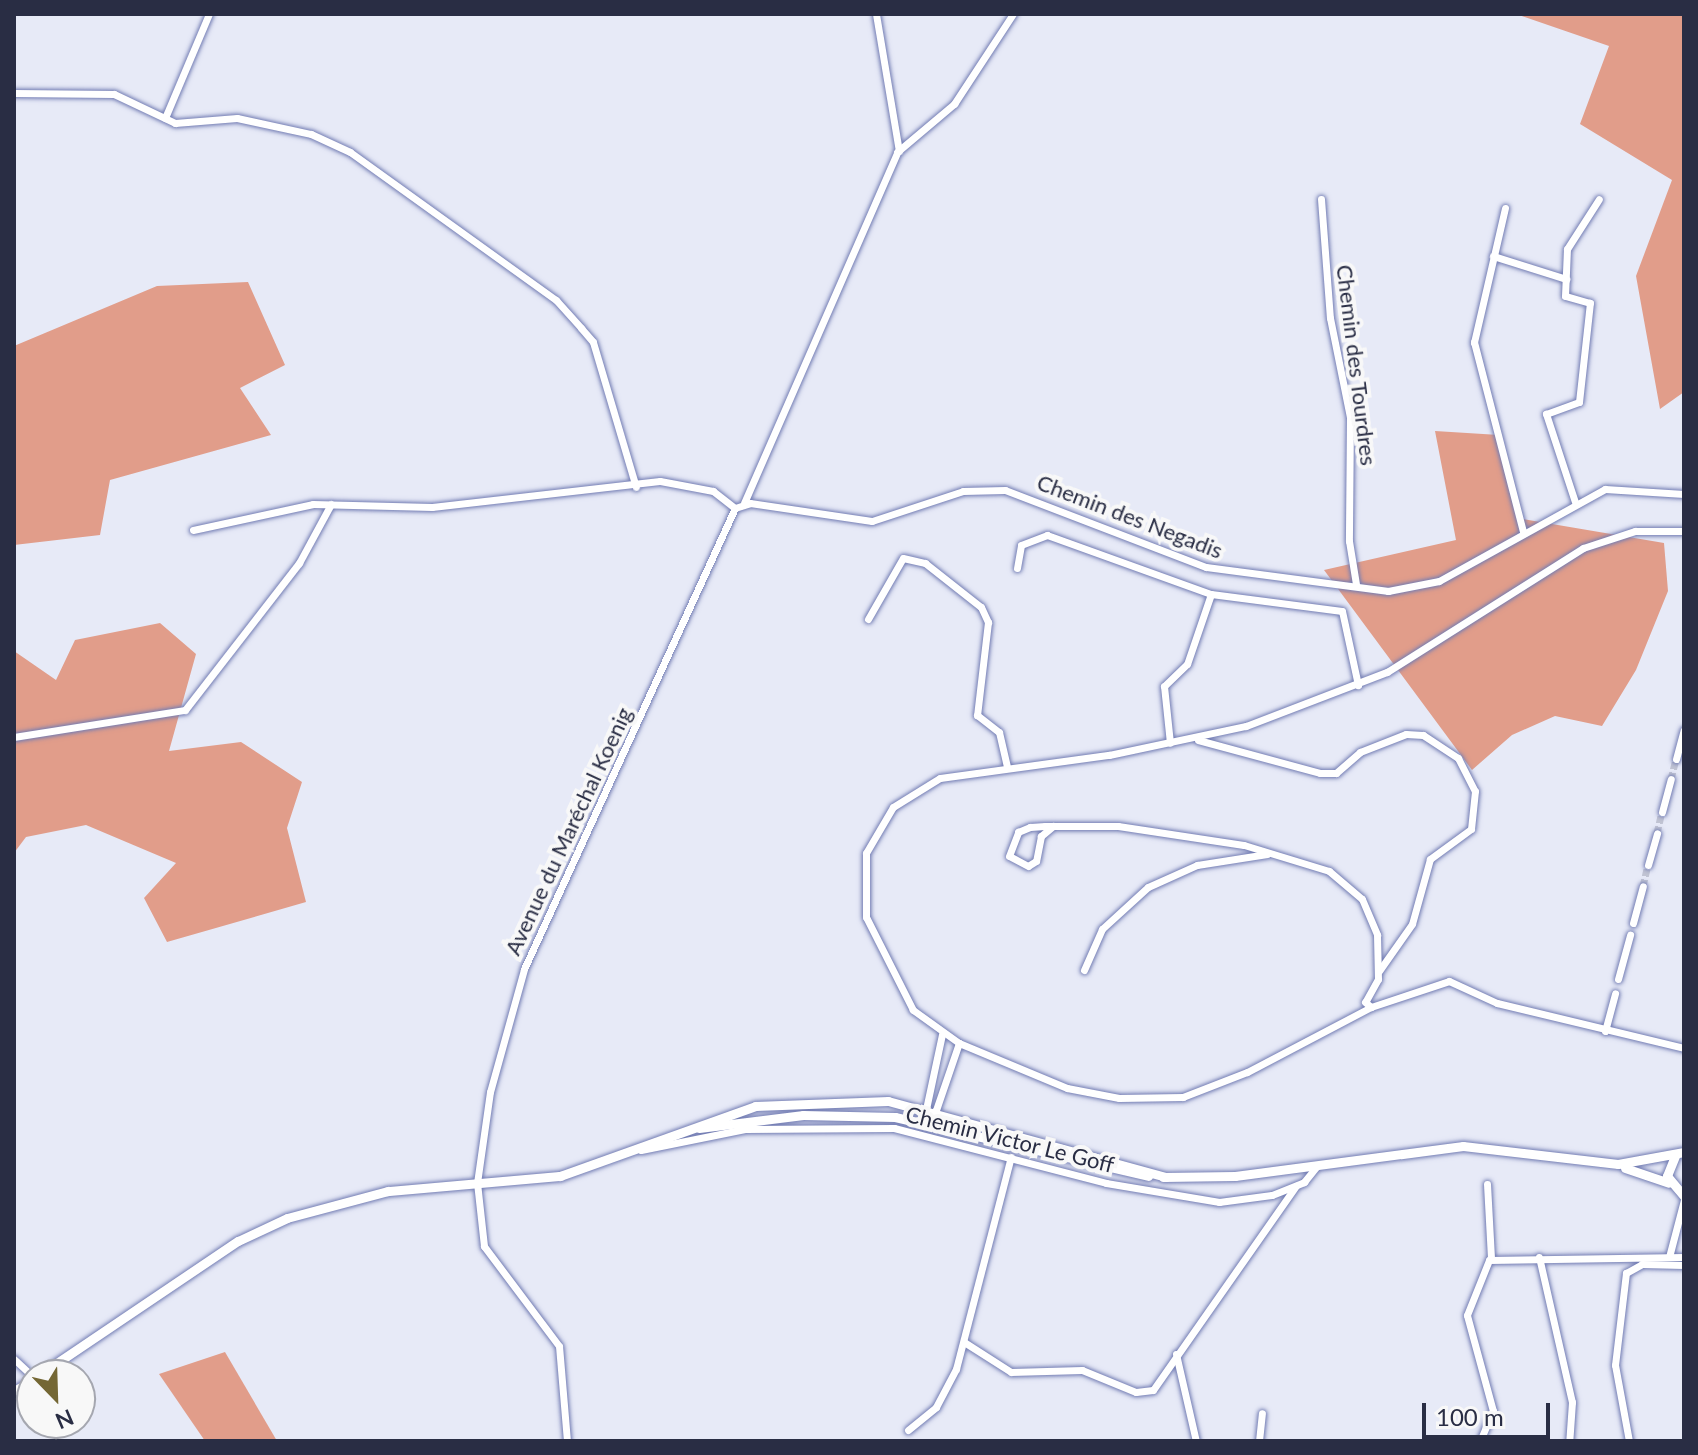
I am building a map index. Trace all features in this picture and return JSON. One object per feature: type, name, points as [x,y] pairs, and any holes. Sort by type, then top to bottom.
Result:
[{"type":"street","points":[[165,118],[209,14]]},
{"type":"street","points":[[876,14],[899,151]]},
{"type":"street","points":[[193,530],[331,504],[432,507],[636,487],[660,481],[701,488],[735,508],[744,503],[899,151],[954,104],[1013,14]]},
{"type":"street","points":[[14,93],[114,94],[165,118],[237,118],[324,140],[377,169],[556,300],[593,342],[636,487]]},
{"type":"street","name":"Chemin des Tourdres","points":[[1321,199],[1330,318],[1350,417],[1349,541],[1356,584]]},
{"type":"street","points":[[1575,502],[1546,414],[1579,402],[1590,303],[1565,296],[1567,249],[1599,199]]},
{"type":"street","points":[[1505,208],[1475,325],[1477,375],[1523,532]]},
{"type":"street","points":[[1493,256],[1566,279]]},
{"type":"street","name":"Chemin des Negadis","points":[[744,503],[872,521],[963,491],[1005,490],[1206,567],[1286,582],[1356,584],[1388,591],[1422,587],[1575,502],[1619,487],[1684,494]]},
{"type":"street","points":[[14,737],[185,710],[299,563],[331,504]]},
{"type":"street","name":"Avenue du Maréchal Koenig","points":[[567,1441],[559,1346],[491,1261],[477,1183],[490,1092],[524,969],[735,508]]},
{"type":"street","points":[[1684,531],[1635,531],[1583,548],[1453,634],[1358,685],[1196,739],[1007,766],[913,791],[873,831],[866,853],[866,917],[913,1010],[942,1034],[959,1043],[1067,1088],[1168,1098],[1247,1072],[1371,1007],[1449,981],[1497,1003],[1684,1050]]},
{"type":"street","points":[[1017,568],[1021,545],[1047,535],[1211,594],[1342,611],[1358,685]]},
{"type":"street","points":[[868,619],[903,558],[925,563],[981,607],[988,622],[977,715],[999,732],[1007,766]]},
{"type":"street","points":[[1170,743],[1164,686],[1187,664],[1211,594]]},
{"type":"street","points":[[1676,759],[1684,730]]},
{"type":"street","points":[[1196,739],[1320,773],[1336,773],[1360,752],[1406,734],[1423,735],[1458,758],[1475,791],[1471,829],[1430,859],[1412,924],[1379,971],[1365,1002],[1371,1007]]},
{"type":"street","points":[[1662,812],[1671,779]]},
{"type":"street","points":[[1053,826],[1041,836],[1036,861],[1028,866],[1009,856],[1018,832],[1053,826],[1176,832],[1277,854],[1329,871],[1362,899],[1377,935],[1379,971]]},
{"type":"street","points":[[1648,865],[1657,833]]},
{"type":"street","points":[[1084,970],[1102,929],[1148,887],[1209,862],[1277,854]]},
{"type":"street","points":[[1633,923],[1643,886]]},
{"type":"street","points":[[1618,979],[1630,935]]},
{"type":"street","points":[[1605,1031],[1615,993]]},
{"type":"street","points":[[923,1123],[922,1108],[942,1034]]},
{"type":"street","points":[[923,1123],[936,1110],[959,1043]]},
{"type":"street","points":[[63,1359],[238,1241],[287,1218],[359,1197],[560,1176],[633,1151],[715,1117],[796,1101],[936,1110],[1166,1177]]},
{"type":"street","points":[[680,1132],[803,1115],[923,1123],[1092,1169],[1166,1177],[1463,1146],[1618,1164],[1669,1183],[1684,1198],[1669,1257]]},
{"type":"street","name":"Chemin Victor Le Goff","points":[[633,1151],[745,1129],[894,1128],[1219,1202],[1296,1186]]},
{"type":"street","points":[[1618,1164],[1679,1154],[1669,1183]]},
{"type":"street","points":[[908,1430],[936,1407],[964,1342],[1011,1157]]},
{"type":"street","points":[[964,1342],[1011,1372],[1082,1370],[1136,1392],[1153,1390],[1176,1354],[1291,1203],[1296,1186],[1319,1163]]},
{"type":"street","points":[[1480,1441],[1493,1411],[1467,1315],[1477,1276],[1491,1259],[1487,1184]]},
{"type":"street","points":[[1539,1257],[1572,1402],[1569,1441]]},
{"type":"street","points":[[1491,1259],[1684,1257]]},
{"type":"street","points":[[1629,1441],[1615,1365],[1626,1273],[1642,1264],[1684,1265]]},
{"type":"street","points":[[1176,1354],[1196,1441]]},
{"type":"street","points":[[1259,1441],[1262,1413]]},
{"type":"shaded area","points":[[1516,14],[1684,14],[1684,392],[1660,409],[1636,276],[1672,180],[1580,124],[1609,46]]},
{"type":"shaded area","points":[[248,282],[285,365],[240,388],[271,435],[110,480],[100,535],[14,545],[14,346],[157,286]]},
{"type":"shaded area","points":[[1435,431],[1499,435],[1523,519],[1664,543],[1668,591],[1636,670],[1602,726],[1555,716],[1512,735],[1472,770],[1324,570],[1456,540]]},
{"type":"shaded area","points":[[160,623],[196,654],[169,751],[241,742],[302,782],[287,828],[306,902],[167,942],[144,898],[176,863],[86,825],[26,837],[14,853],[14,651],[56,680],[75,640]]},
{"type":"shaded area","points":[[225,1352],[277,1441],[205,1441],[159,1374]]},
{"type":"tunnel","points":[[1671,779],[1676,759]]},
{"type":"tunnel","points":[[1657,833],[1662,812]]},
{"type":"tunnel","points":[[1643,886],[1648,865]]}]
